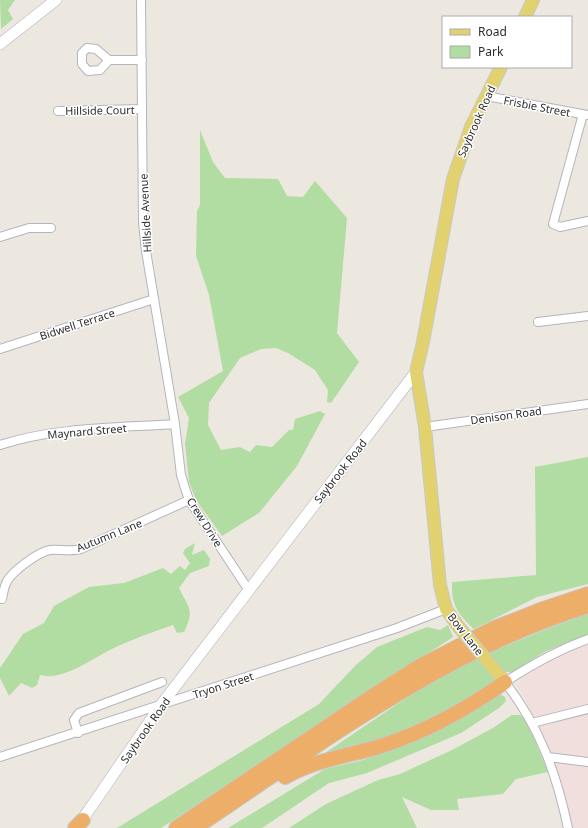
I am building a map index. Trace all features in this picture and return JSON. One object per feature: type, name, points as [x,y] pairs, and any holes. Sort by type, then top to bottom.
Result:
[{"type":"highway","points":[[176,828],[372,696],[420,666],[492,629],[543,609],[588,594]]},
{"type":"highway","points":[[196,828],[424,677],[510,635],[588,606]]},
{"type":"highway","points":[[196,828],[299,770],[410,736],[453,715],[505,682]]},
{"type":"main road","points":[[0,44],[56,0]]},
{"type":"main road","points":[[525,16],[533,0]]},
{"type":"main road","name":"Saybrook Road","points":[[78,825],[161,705],[248,589],[416,372],[423,342],[451,185],[461,153],[486,96],[500,68]]},
{"type":"main road","name":"Bow Lane","points":[[416,372],[425,427],[440,585],[446,609],[458,626],[505,682]]},
{"type":"street","name":"Hillside Avenue","points":[[141,0],[143,223],[146,251],[176,424]]},
{"type":"street","points":[[109,60],[142,60]]},
{"type":"street","name":"Frisbie Street","points":[[486,96],[586,115]]},
{"type":"street","name":"Hillside Court","points":[[58,111],[142,108]]},
{"type":"street","points":[[586,115],[553,224],[560,227],[588,221]]},
{"type":"street","points":[[0,237],[29,228],[50,228]]},
{"type":"street","name":"Bidwell Terrace","points":[[0,349],[154,299]]},
{"type":"street","points":[[538,322],[588,316]]},
{"type":"street","name":"Denison Road","points":[[425,427],[588,404]]},
{"type":"street","name":"Maynard Street","points":[[0,445],[44,434],[176,424]]},
{"type":"street","name":"Crew Drive","points":[[176,424],[181,475],[189,500],[248,589]]},
{"type":"street","name":"Autumn Lane","points":[[2,599],[4,586],[10,576],[41,553],[50,550],[70,551],[81,549],[189,500]]},
{"type":"street","name":"Tryon Street","points":[[0,757],[397,628],[446,609]]},
{"type":"street","points":[[505,682],[546,657],[566,647],[588,639]]},
{"type":"street","points":[[78,732],[74,720],[79,713],[162,682]]},
{"type":"street","name":"Bow Lane","points":[[505,682],[532,723],[548,757],[556,778],[568,828]]},
{"type":"street","points":[[532,723],[588,709]]},
{"type":"street","points":[[548,757],[588,762]]},
{"type":"shaded area","points":[[588,645],[588,828],[571,828],[550,748],[518,686],[524,675],[556,657]]},
{"type":"green space","points":[[0,0],[15,0],[8,10],[13,19],[1,29]]},
{"type":"green space","points":[[200,130],[213,162],[225,178],[278,179],[287,196],[303,197],[315,181],[347,218],[337,333],[359,362],[331,403],[327,402],[328,390],[315,370],[288,353],[276,348],[261,349],[240,358],[209,403],[208,425],[221,450],[240,447],[250,452],[256,445],[272,447],[289,430],[293,430],[295,419],[320,411],[325,414],[297,466],[259,513],[222,536],[196,500],[189,482],[185,444],[189,418],[178,397],[223,371],[209,295],[196,256],[197,211],[200,205]]},
{"type":"green space","points":[[588,457],[588,584],[537,597],[474,629],[460,614],[454,603],[452,582],[536,575],[535,467]]},
{"type":"green space","points":[[195,543],[192,555],[204,550],[210,559],[209,566],[190,573],[179,588],[188,605],[190,614],[184,632],[177,633],[173,625],[152,632],[118,646],[70,671],[59,675],[40,675],[37,685],[32,688],[21,683],[9,696],[0,678],[0,668],[23,634],[44,623],[54,606],[89,587],[124,583],[163,568],[171,574],[180,566],[185,570],[190,563],[183,553],[185,549]]},
{"type":"green space","points":[[588,614],[588,634],[546,651],[512,672],[505,672],[489,653],[554,626]]},
{"type":"green space","points":[[448,625],[453,637],[161,828],[117,828],[319,704],[356,665],[377,647],[427,627],[440,630]]},
{"type":"green space","points":[[477,658],[494,679],[489,689],[391,739],[322,755],[415,692]]},
{"type":"green space","points":[[500,694],[505,697],[506,701],[499,708],[461,733],[367,773],[329,783],[262,828],[228,828],[325,769],[363,760],[411,742]]},
{"type":"green space","points":[[512,715],[520,715],[526,720],[548,772],[516,779],[503,794],[457,799],[459,810],[431,810],[402,797],[417,828],[289,828],[326,804],[378,780],[400,774],[452,750],[493,728]]}]
